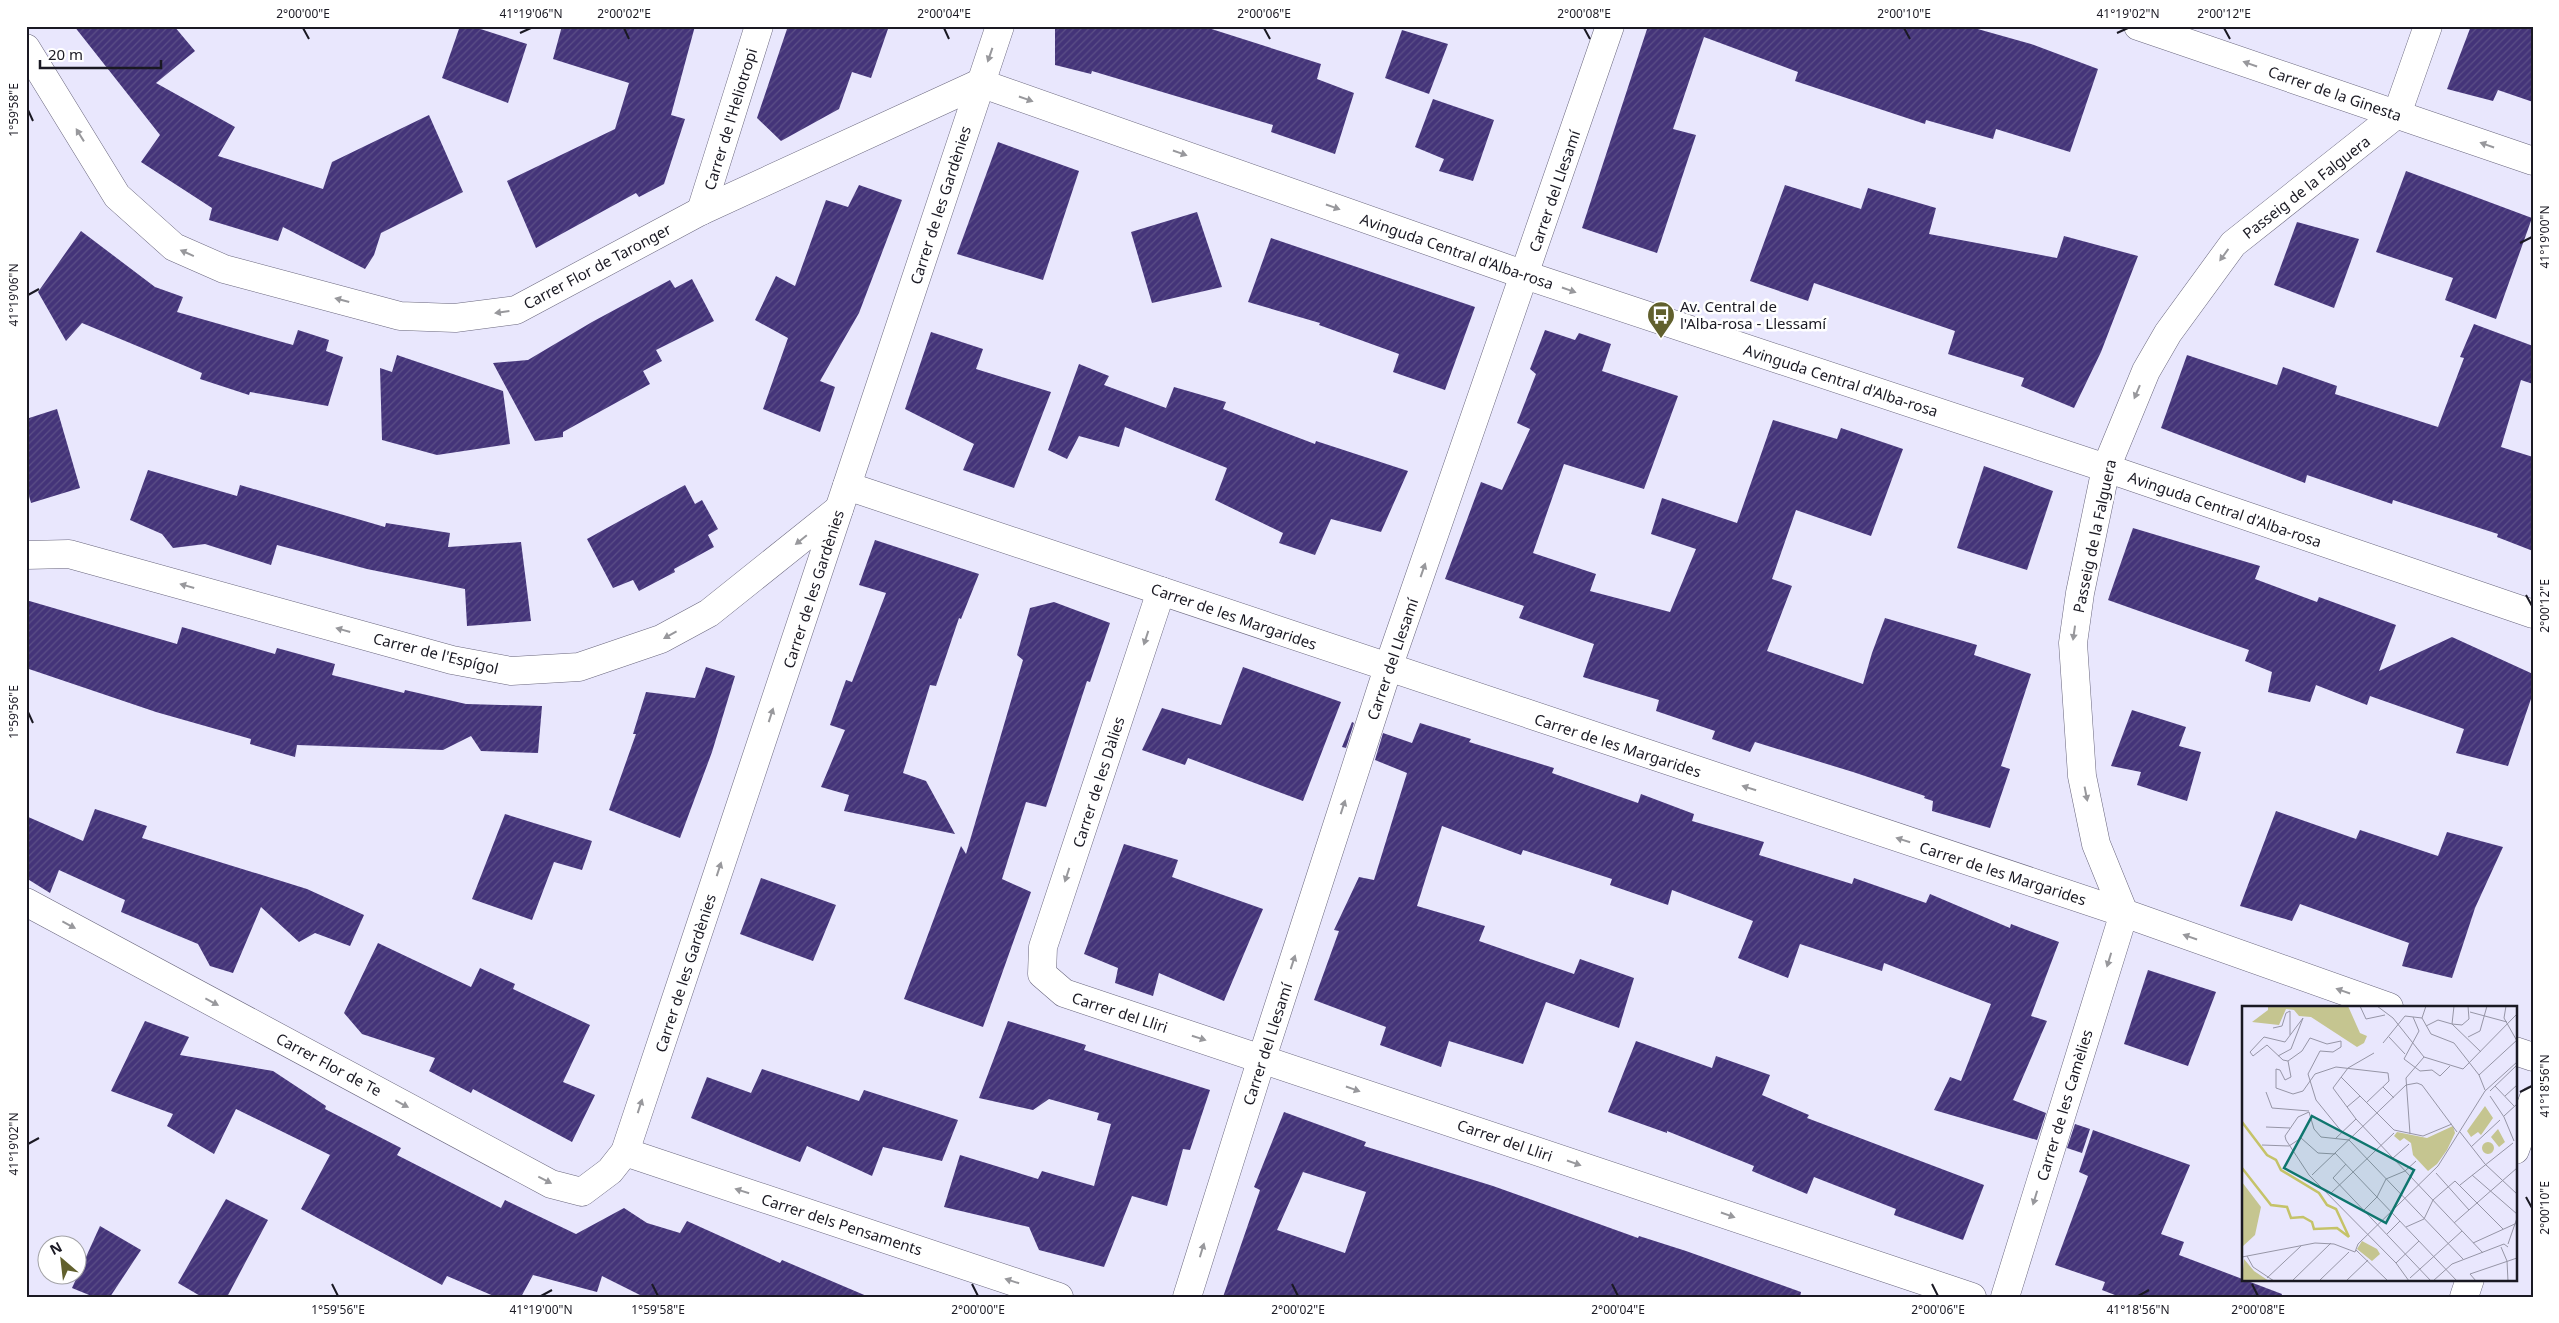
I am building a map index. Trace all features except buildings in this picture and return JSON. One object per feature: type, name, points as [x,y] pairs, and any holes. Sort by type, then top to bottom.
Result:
[{"type":"street","name":"Carrer de l'Heliotropi","points":[[701,211],[759,26]]},
{"type":"street","name":"Carrer de les Gardènies","points":[[625,1152],[1000,26]]},
{"type":"street","name":"Carrer del Llesamí","points":[[1187,1297],[1388,668],[1610,26]]},
{"type":"street","name":"Carrer de la Ginesta","points":[[2138,26],[2533,161]]},
{"type":"street","points":[[2397,114],[2428,26]]},
{"type":"street","name":"Carrer Flor de Taronger","points":[[26,48],[118,196],[174,246],[224,269],[400,316],[454,318],[516,310],[701,211],[980,83]]},
{"type":"street","name":"Avinguda Central d'Alba-rosa","points":[[980,83],[1525,275],[2106,468],[2533,614]]},
{"type":"street","name":"Passeig de la Falguera","points":[[2124,913],[2096,844],[2082,776],[2073,643],[2080,593],[2106,468],[2146,371],[2168,333],[2233,244],[2397,114]]},
{"type":"street","name":"Carrer de l'Espígol","points":[[26,555],[69,554],[452,660],[511,671],[579,667],[661,639],[709,613],[843,498]]},
{"type":"street","name":"Carrer de les Margarides","points":[[843,498],[1161,591],[2124,913],[2386,1006]]},
{"type":"street","name":"Carrer de les Dàlies","points":[[1042,974],[1043,947],[1161,591]]},
{"type":"street","name":"Carrer Flor de Te","points":[[26,902],[551,1184],[582,1192],[610,1171],[625,1152]]},
{"type":"street","name":"Carrer de les Camèlies","points":[[2005,1297],[2124,913]]},
{"type":"street","name":"Carrer del Lliri","points":[[1042,974],[1064,993],[1972,1297]]},
{"type":"street","points":[[2516,1051],[2533,1057]]},
{"type":"street","points":[[2516,1147],[2533,1100]]},
{"type":"street","name":"Carrer dels Pensaments","points":[[625,1152],[1059,1297]]},
{"type":"street","points":[[2464,1297],[2470,1280]]},
{"type":"place","name":"Av. Central de l'Alba-rosa - Llessamí","points":[[1661,339]]}]
